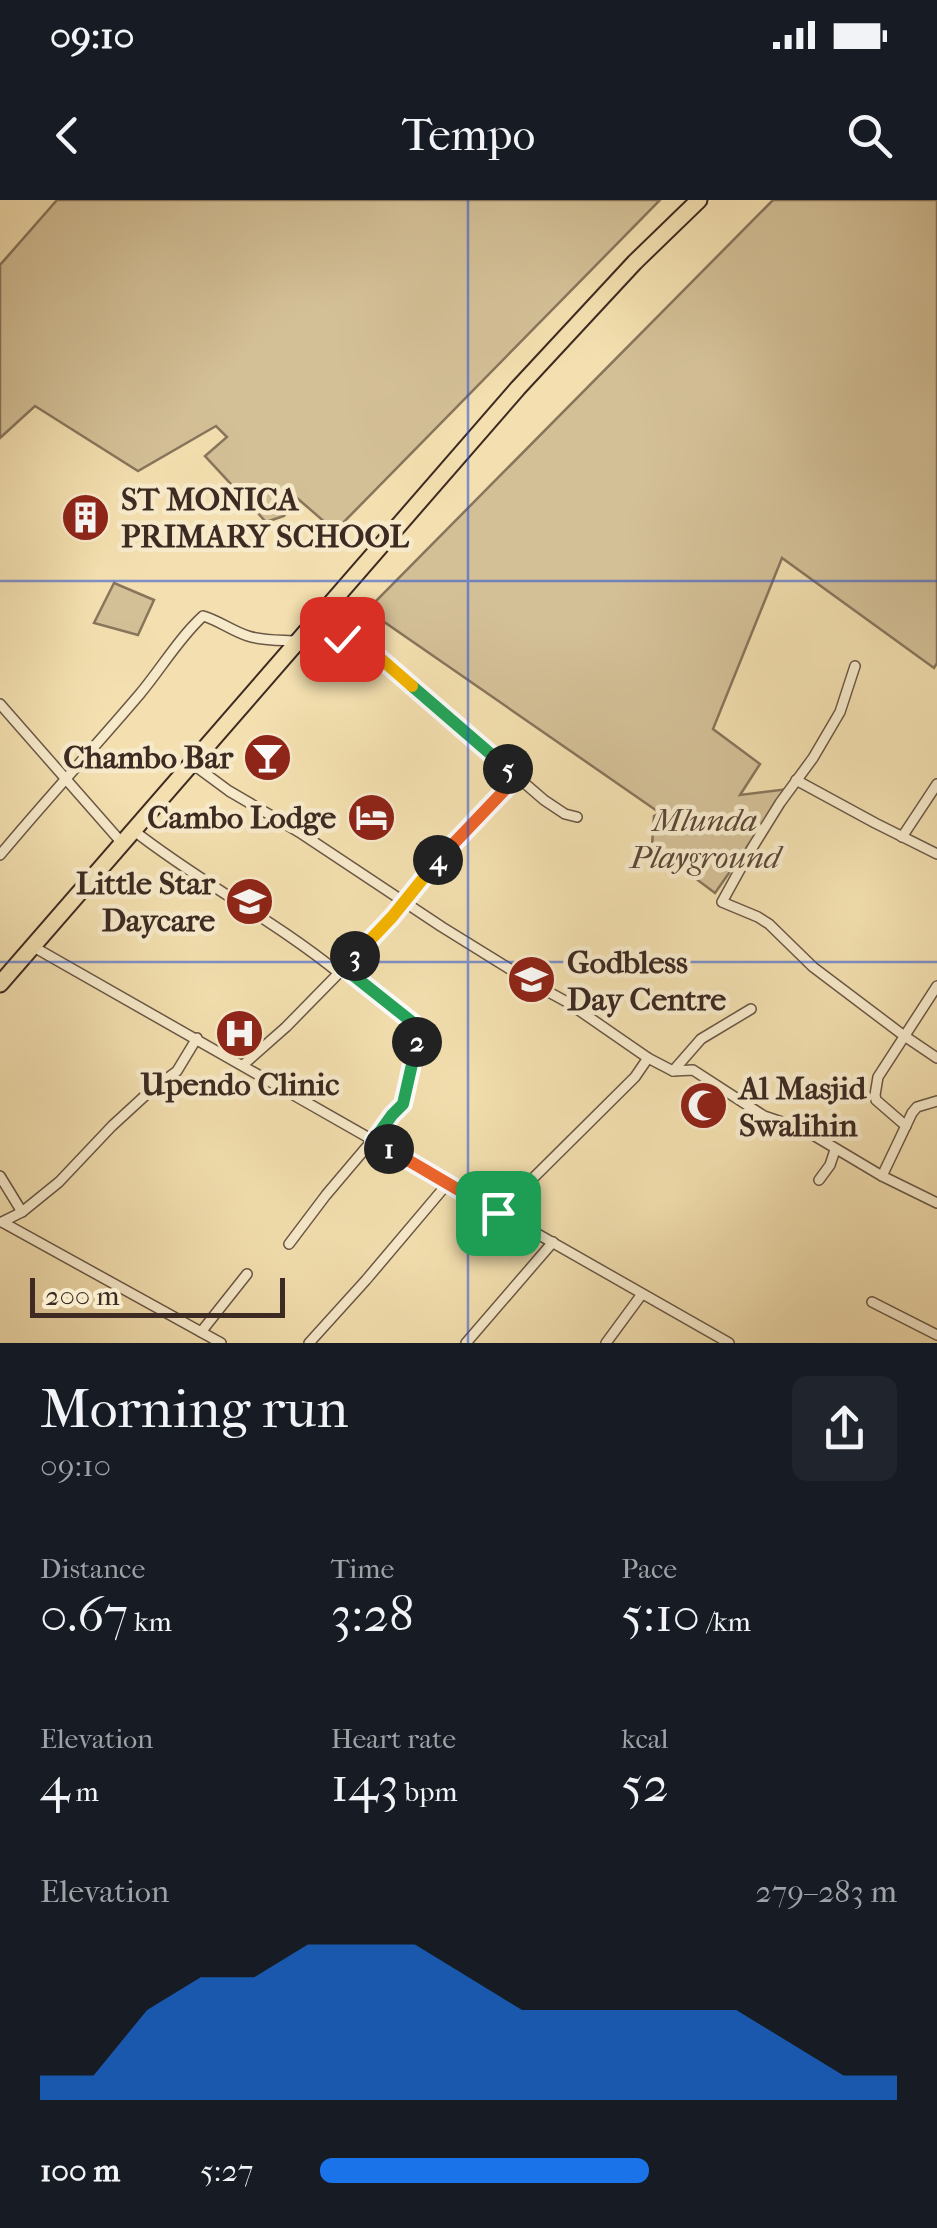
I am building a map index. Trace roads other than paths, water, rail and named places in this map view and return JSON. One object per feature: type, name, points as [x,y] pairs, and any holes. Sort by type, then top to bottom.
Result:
[{"type":"highway","points":[[0,984],[518,388],[635,262],[699,200]]},
{"type":"street","points":[[0,855],[203,616],[254,638],[303,634],[331,643],[348,635],[358,639],[517,777],[554,807],[577,817]]},
{"type":"street","points":[[856,666],[840,712],[722,902],[769,924],[814,967],[937,1058]]},
{"type":"street","points":[[0,704],[66,777],[128,836],[311,950],[414,1022],[419,1030],[403,1104],[289,1244]]},
{"type":"street","points":[[192,763],[229,791],[567,1002],[648,1058],[673,1071],[693,1070],[706,1076],[752,1109],[803,1128],[882,1176],[937,1202]]},
{"type":"street","points":[[243,1064],[286,1027],[384,926],[463,832],[517,777]]},
{"type":"street","points":[[796,780],[937,854]]},
{"type":"street","points":[[902,837],[937,784]]},
{"type":"street","points":[[32,946],[725,1342]]},
{"type":"street","points":[[906,1126],[887,1112],[874,1095],[878,1077],[937,986]]},
{"type":"street","points":[[673,1071],[702,1039],[751,1009]]},
{"type":"street","points":[[1,1222],[22,1212],[59,1182],[124,1114],[177,1071],[197,1038]]},
{"type":"street","points":[[498,1213],[634,1077],[648,1058]]},
{"type":"street","points":[[882,1176],[917,1108],[937,1101]]},
{"type":"street","points":[[819,1180],[830,1166],[835,1150]]},
{"type":"street","points":[[0,1176],[22,1212]]},
{"type":"street","points":[[309,1343],[448,1183]]},
{"type":"street","points":[[1,1222],[222,1343]]},
{"type":"street","points":[[466,1343],[552,1242]]},
{"type":"street","points":[[201,1332],[247,1274]]},
{"type":"street","points":[[606,1343],[642,1294]]},
{"type":"street","points":[[872,1302],[936,1339]]},
{"type":"place","name":"ST MONICA PRIMARY SCHOOL","points":[[86,517]]},
{"type":"place","name":"Chambo Bar","points":[[268,757]]},
{"type":"place","name":"Cambo Lodge","points":[[371,817]]},
{"type":"place","name":"Little Star Daycare","points":[[250,901]]},
{"type":"place","name":"Godbless Day Centre","points":[[532,980]]},
{"type":"place","name":"Upendo Clinic","points":[[240,1034]]},
{"type":"place","name":"Al Masjid Swalihin","points":[[704,1106]]},
{"type":"park label","name":"Mlunda Playground","points":[[705,838]]}]
